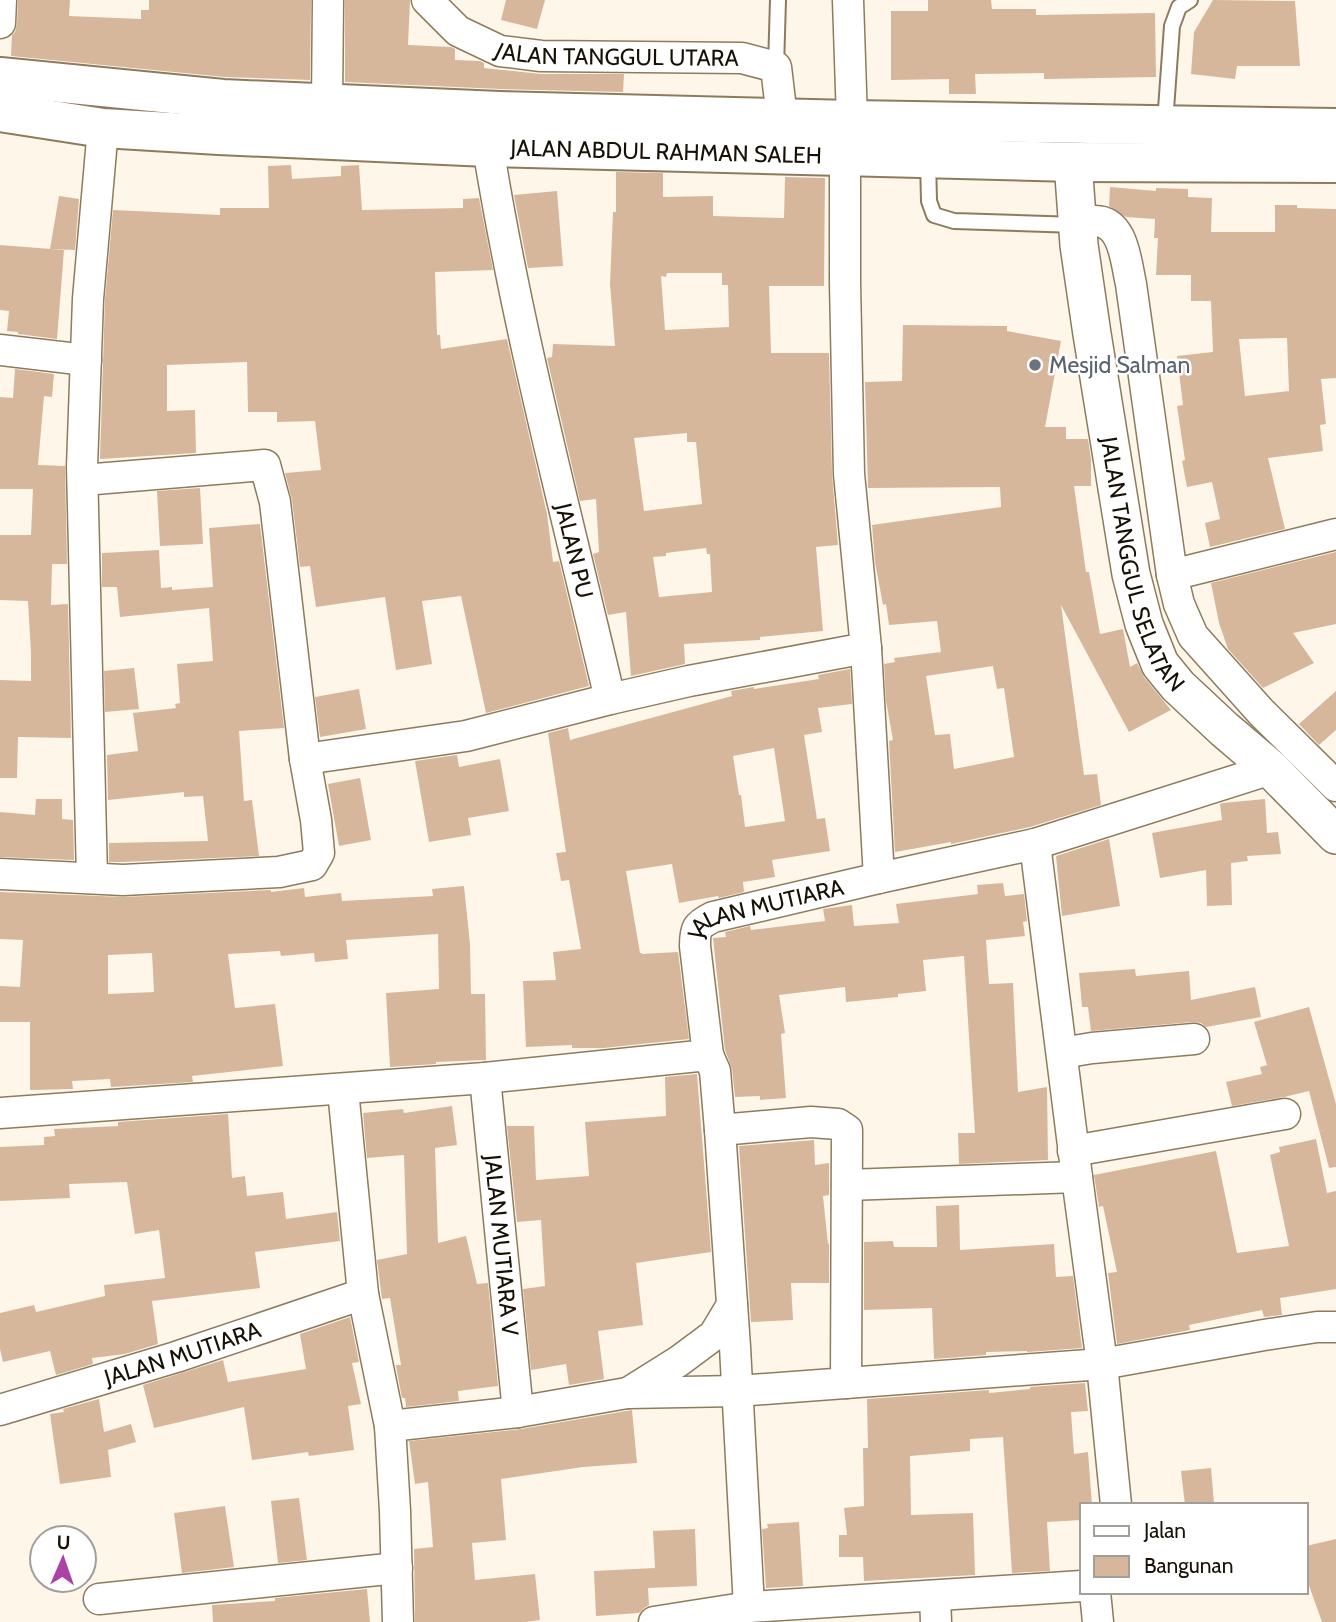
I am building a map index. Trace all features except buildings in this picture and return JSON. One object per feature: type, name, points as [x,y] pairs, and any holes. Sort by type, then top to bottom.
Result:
[{"type":"highway","name":"JALAN ABDUL RAHMAN SALEH","points":[[0,77],[223,99],[499,111],[1336,128]]},
{"type":"highway","name":"JALAN ABDUL RAHMAN SALEH","points":[[0,112],[103,128],[488,147],[1073,162],[1336,163]]},
{"type":"highway","points":[[597,150],[598,112]]},
{"type":"street","points":[[0,23],[1,0]]},
{"type":"street","points":[[327,104],[328,0]]},
{"type":"street","name":"JALAN TANGGUL UTARA","points":[[426,0],[458,31],[500,51],[541,55],[742,58],[776,67]]},
{"type":"street","points":[[848,0],[852,120]]},
{"type":"street","points":[[776,67],[782,118]]},
{"type":"street","points":[[92,878],[83,480],[88,299],[103,128]]},
{"type":"street","name":"JALAN PU","points":[[488,147],[505,247],[566,519],[610,699]]},
{"type":"street","points":[[845,157],[849,474],[866,648],[879,878]]},
{"type":"street","name":"JALAN TANGGUL SELATAN","points":[[1073,162],[1077,225],[1092,334],[1129,561],[1144,624],[1160,664],[1178,686],[1271,769],[1336,835]]},
{"type":"street","name":"JALAN TANGGUL SELATAN","points":[[1077,225],[1095,221],[1105,224],[1112,228],[1121,242],[1131,284],[1172,575],[1179,604],[1193,636],[1261,712],[1336,786]]},
{"type":"street","points":[[0,350],[86,360]]},
{"type":"street","points":[[0,874],[123,880],[279,872],[312,865],[318,853],[275,502],[265,465],[83,480]]},
{"type":"street","points":[[1172,575],[1336,534]]},
{"type":"street","points":[[306,759],[466,736],[689,681],[866,648]]},
{"type":"street","name":"JALAN MUTIARA","points":[[708,1055],[695,946],[695,933],[700,923],[713,917],[1035,844],[1271,769]]},
{"type":"street","points":[[1035,844],[1102,1364],[1116,1503]]},
{"type":"street","points":[[1062,1053],[1194,1039]]},
{"type":"street","points":[[0,1113],[344,1090],[708,1055],[715,1071],[720,1130],[738,1391],[749,1607]]},
{"type":"street","name":"JALAN MUTIARA V","points":[[485,1078],[518,1412]]},
{"type":"street","points":[[344,1090],[363,1294],[390,1426],[398,1622]]},
{"type":"street","points":[[847,1185],[1075,1164],[1285,1114]]},
{"type":"street","points":[[720,1130],[811,1122],[838,1124],[847,1130],[846,1383]]},
{"type":"street","name":"JALAN MUTIARA","points":[[0,1410],[176,1357],[363,1294]]},
{"type":"street","points":[[627,1394],[714,1335],[732,1305]]},
{"type":"street","points":[[390,1426],[518,1412],[627,1394],[738,1391],[1102,1364],[1277,1333],[1336,1327]]},
{"type":"street","points":[[99,1600],[397,1567]]},
{"type":"street","points":[[654,1622],[749,1607],[853,1612],[935,1609],[1080,1586]]},
{"type":"street","points":[[1094,1594],[1098,1622]]},
{"type":"lane","points":[[776,67],[778,0]]},
{"type":"lane","points":[[1164,125],[1172,26],[1179,8],[1190,0]]},
{"type":"lane","points":[[928,159],[929,201],[934,215],[954,221],[1077,225]]},
{"type":"place","name":"Mesjid Salman","points":[[1035,365]]}]
